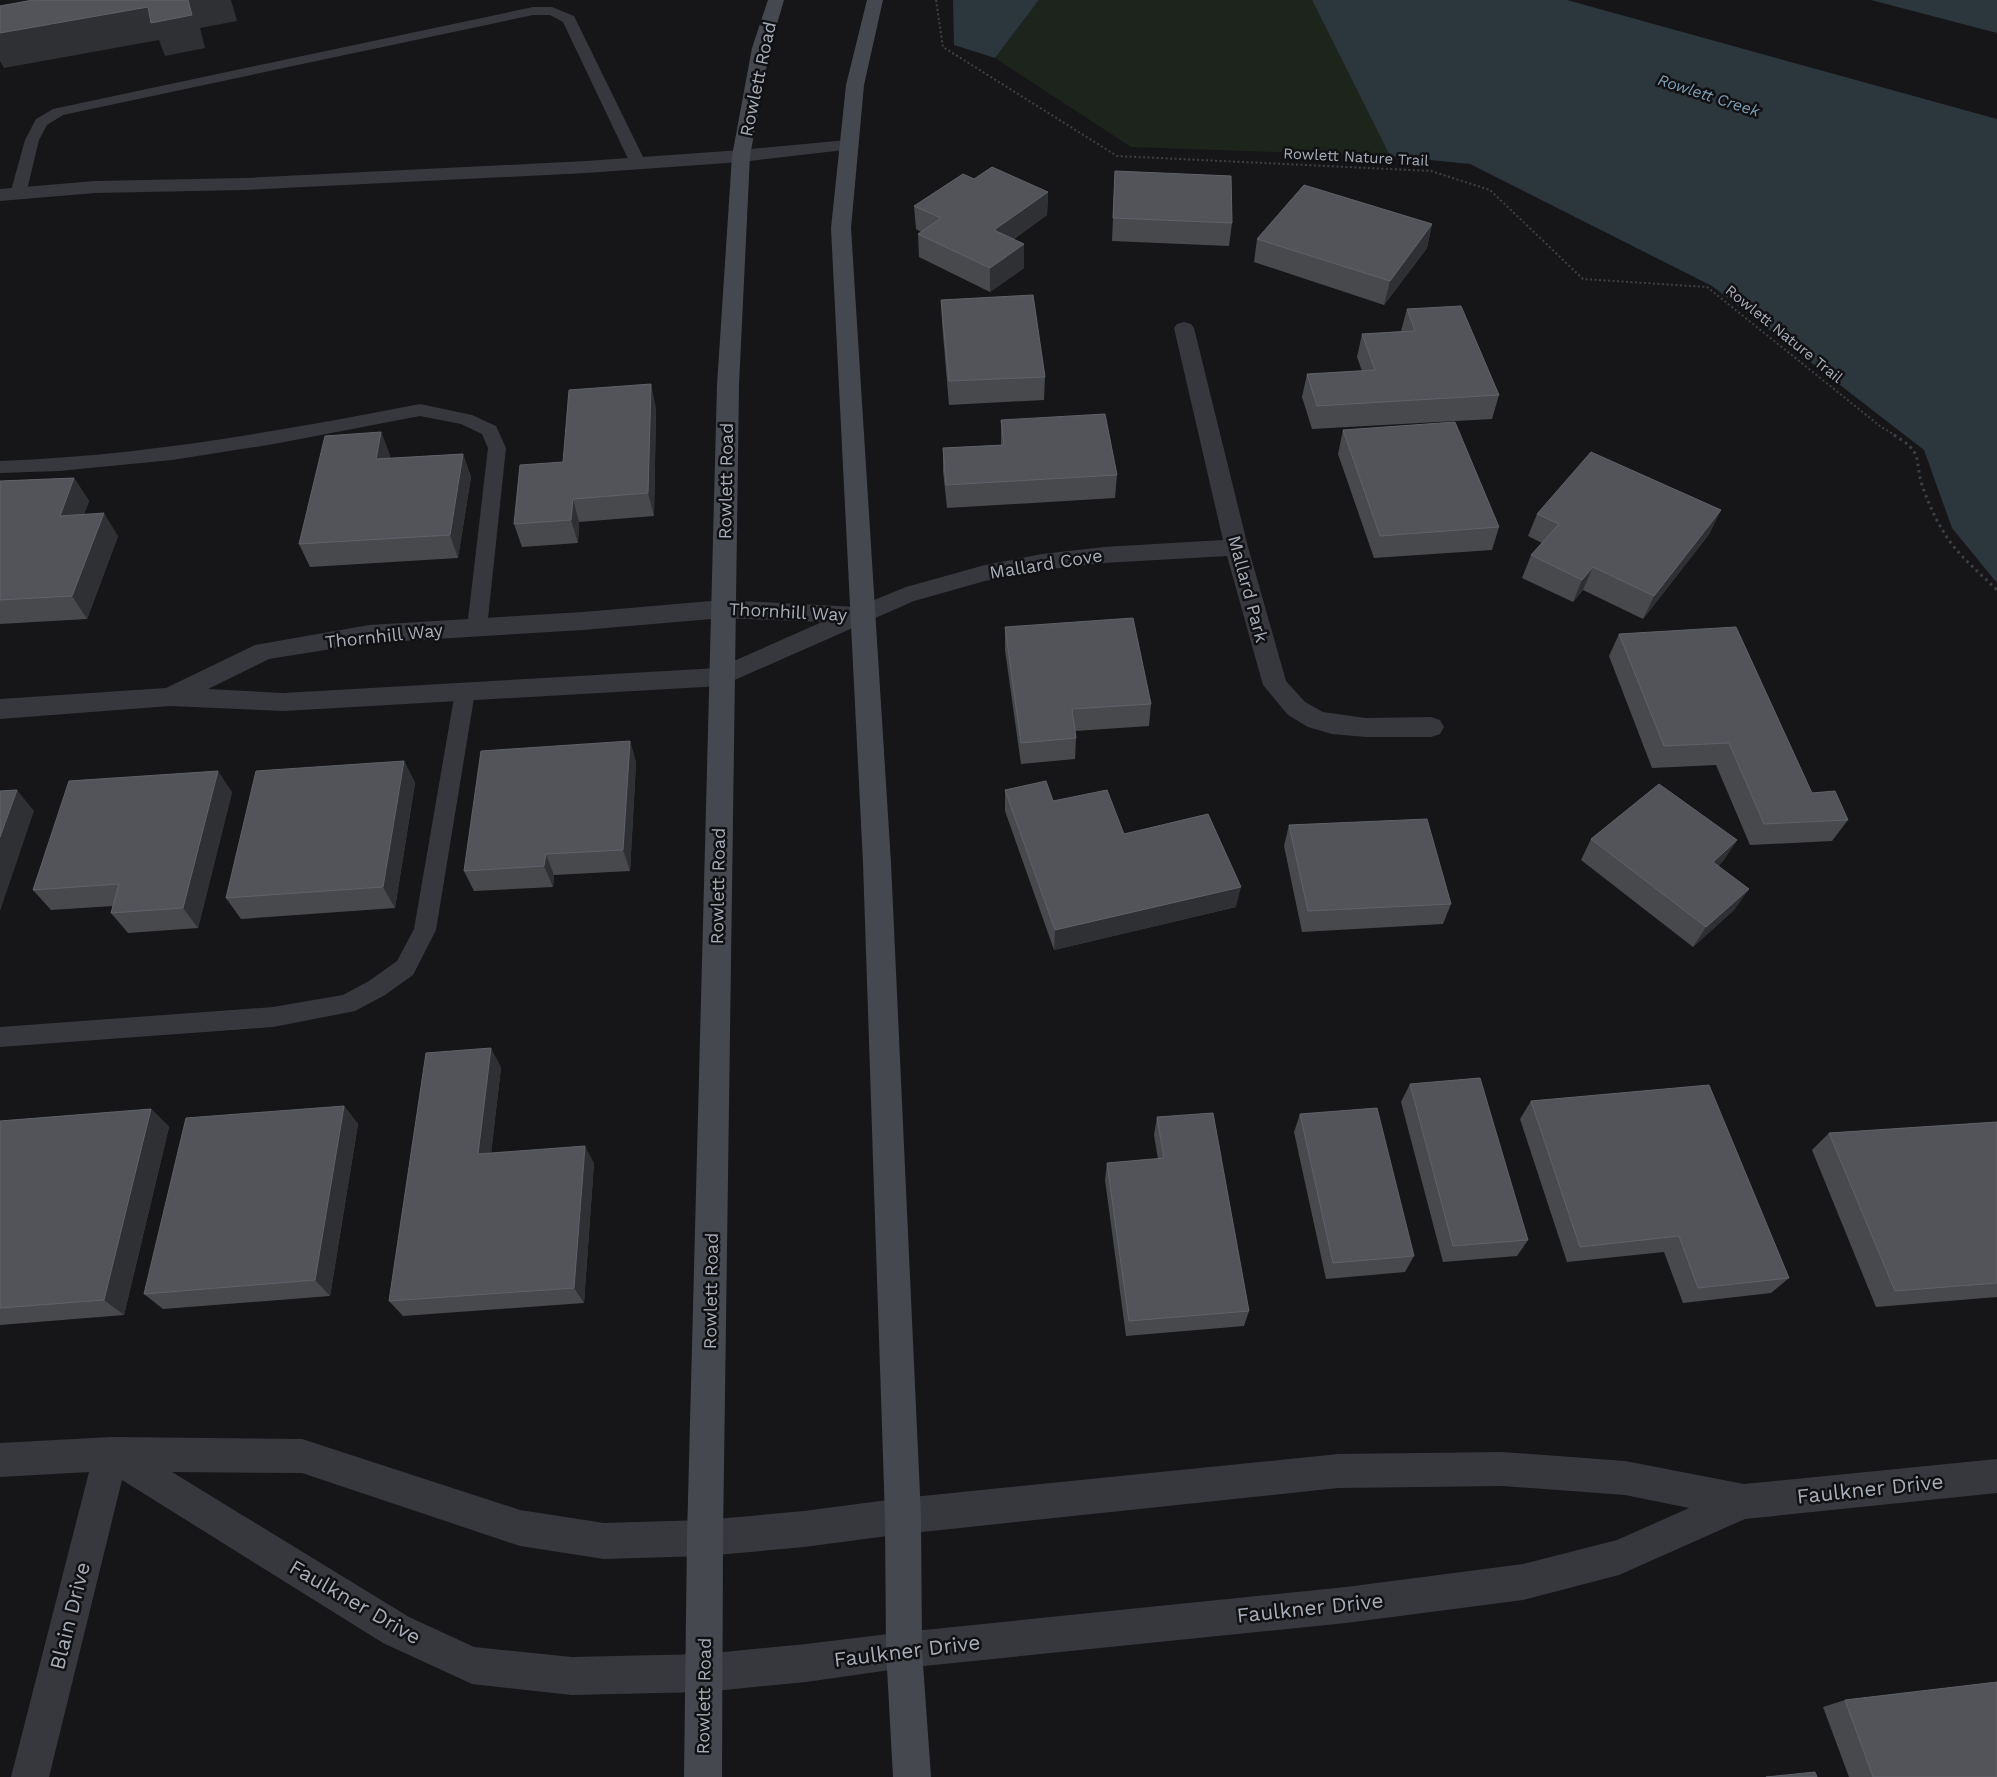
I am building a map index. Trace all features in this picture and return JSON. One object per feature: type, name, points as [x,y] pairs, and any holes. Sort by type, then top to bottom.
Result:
[{"type":"main road","name":"Rowlett Road","points":[[703,1777],[705,1538],[728,386],[741,156],[761,48],[776,0]]},
{"type":"main road","points":[[875,0],[858,67],[847,146],[842,228],[877,863],[903,1516],[904,1650],[912,1777]]},
{"type":"street","points":[[9,195],[95,186],[244,184],[638,163],[847,146]]},
{"type":"street","name":"Mallard Park","points":[[1184,328],[1236,546],[1275,685],[1305,715],[1329,724],[1372,727],[1431,727]]},
{"type":"street","name":"Mallard Cove","points":[[863,616],[906,595],[985,573],[1042,562],[1171,549],[1236,546]]},
{"type":"street","name":"Thornhill Way","points":[[170,697],[264,650],[369,634],[477,628],[723,609],[863,616]]},
{"type":"street","name":"Thornhill Way","points":[[0,709],[170,697],[284,702],[721,677],[863,616]]},
{"type":"street","name":"Faulkner Drive","points":[[111,1454],[396,1630],[472,1664],[572,1676],[704,1673],[806,1663],[904,1650],[1346,1605],[1523,1582],[1619,1557],[1744,1502]]},
{"type":"street","name":"Faulkner Drive","points":[[0,1460],[111,1454],[302,1456],[520,1528],[604,1541],[705,1538],[804,1529],[903,1516],[1348,1471],[1503,1469],[1625,1478],[1744,1502],[1997,1476]]},
{"type":"street","name":"Blain Drive","points":[[30,1777],[111,1454]]},
{"type":"lane","points":[[9,195],[41,122],[58,112],[533,11],[552,11],[568,19],[638,163]]},
{"type":"lane","points":[[0,467],[59,465],[172,454],[274,438],[420,410],[466,419],[490,430],[497,448],[477,628]]},
{"type":"lane","points":[[0,1037],[273,1017],[347,1004],[376,988],[405,968],[425,930],[465,692]]},
{"type":"path","name":"Rowlett Nature Trail","points":[[936,0],[942,47],[1117,156],[1430,171],[1490,190],[1583,279],[1707,287],[1880,426],[1908,443],[1918,458],[1922,485],[1942,530],[1953,546],[1997,590]]},
{"type":"shaded area","points":[[1039,0],[1312,0],[1390,156],[1131,147],[995,58]]},
{"type":"water","points":[[953,0],[1039,0],[995,58],[954,45]]},
{"type":"water","name":"Rowlett Creek","points":[[1312,0],[1567,0],[1997,119],[1997,583],[1952,528],[1924,450],[1712,286],[1470,164],[1390,156]]},
{"type":"water","points":[[1871,0],[1997,0],[1997,33]]},
{"type":"building","points":[[33,0],[188,0],[192,15],[151,23],[148,7],[0,33],[0,6]]},
{"type":"building","points":[[992,167],[1048,192],[994,230],[1024,244],[990,268],[918,234],[941,218],[914,206],[963,174],[974,179]]},
{"type":"building","points":[[1115,171],[1231,176],[1232,223],[1113,218]]},
{"type":"building","points":[[1304,185],[1432,224],[1390,281],[1257,239]]},
{"type":"building","points":[[1033,295],[1045,377],[949,381],[941,300]]},
{"type":"building","points":[[1461,306],[1499,395],[1317,406],[1307,374],[1375,370],[1362,334],[1415,331],[1407,309]]},
{"type":"building","points":[[651,384],[648,493],[573,499],[571,520],[514,524],[520,465],[563,462],[569,390]]},
{"type":"building","points":[[1105,414],[1117,475],[946,485],[943,448],[1004,445],[1001,420]]},
{"type":"building","points":[[1455,422],[1499,527],[1380,536],[1343,430]]},
{"type":"building","points":[[381,432],[376,459],[463,454],[450,535],[299,544],[325,436]]},
{"type":"building","points":[[1591,452],[1721,510],[1654,596],[1593,567],[1582,580],[1531,555],[1559,524],[1537,514]]},
{"type":"building","points":[[74,478],[60,516],[104,513],[72,596],[0,600],[0,481]]},
{"type":"building","points":[[1133,618],[1151,704],[1072,709],[1076,738],[1021,743],[1005,627]]},
{"type":"building","points":[[1736,627],[1812,793],[1835,791],[1848,820],[1764,824],[1729,743],[1664,746],[1619,634]]},
{"type":"building","points":[[630,741],[623,850],[546,854],[544,866],[464,871],[481,751]]},
{"type":"building","points":[[404,761],[383,887],[226,898],[256,771]]},
{"type":"building","points":[[218,771],[183,908],[111,913],[119,884],[33,890],[69,781]]},
{"type":"building","points":[[1046,781],[1053,801],[1107,790],[1124,834],[1208,814],[1241,887],[1055,930],[1005,790]]},
{"type":"building","points":[[1659,784],[1737,840],[1713,862],[1749,889],[1706,927],[1591,839]]},
{"type":"building","points":[[17,790],[0,837],[0,791]]},
{"type":"building","points":[[1427,819],[1451,904],[1308,911],[1289,825]]},
{"type":"building","points":[[491,1048],[478,1154],[585,1146],[574,1288],[389,1301],[426,1053]]},
{"type":"building","points":[[1480,1078],[1528,1240],[1453,1246],[1410,1084]]},
{"type":"building","points":[[1709,1085],[1789,1278],[1698,1288],[1679,1236],[1580,1247],[1531,1101]]},
{"type":"building","points":[[344,1106],[315,1280],[144,1294],[186,1118]]},
{"type":"building","points":[[1377,1108],[1414,1256],[1333,1263],[1300,1114]]},
{"type":"building","points":[[151,1109],[104,1300],[0,1308],[0,1121]]},
{"type":"building","points":[[1213,1113],[1249,1311],[1129,1321],[1107,1163],[1164,1158],[1157,1117]]},
{"type":"building","points":[[1997,1122],[1997,1283],[1895,1291],[1829,1133]]},
{"type":"building","points":[[1997,1682],[1997,1777],[1873,1777],[1845,1700]]},
{"type":"building","points":[[1815,1772],[1817,1777],[1766,1777]]}]
